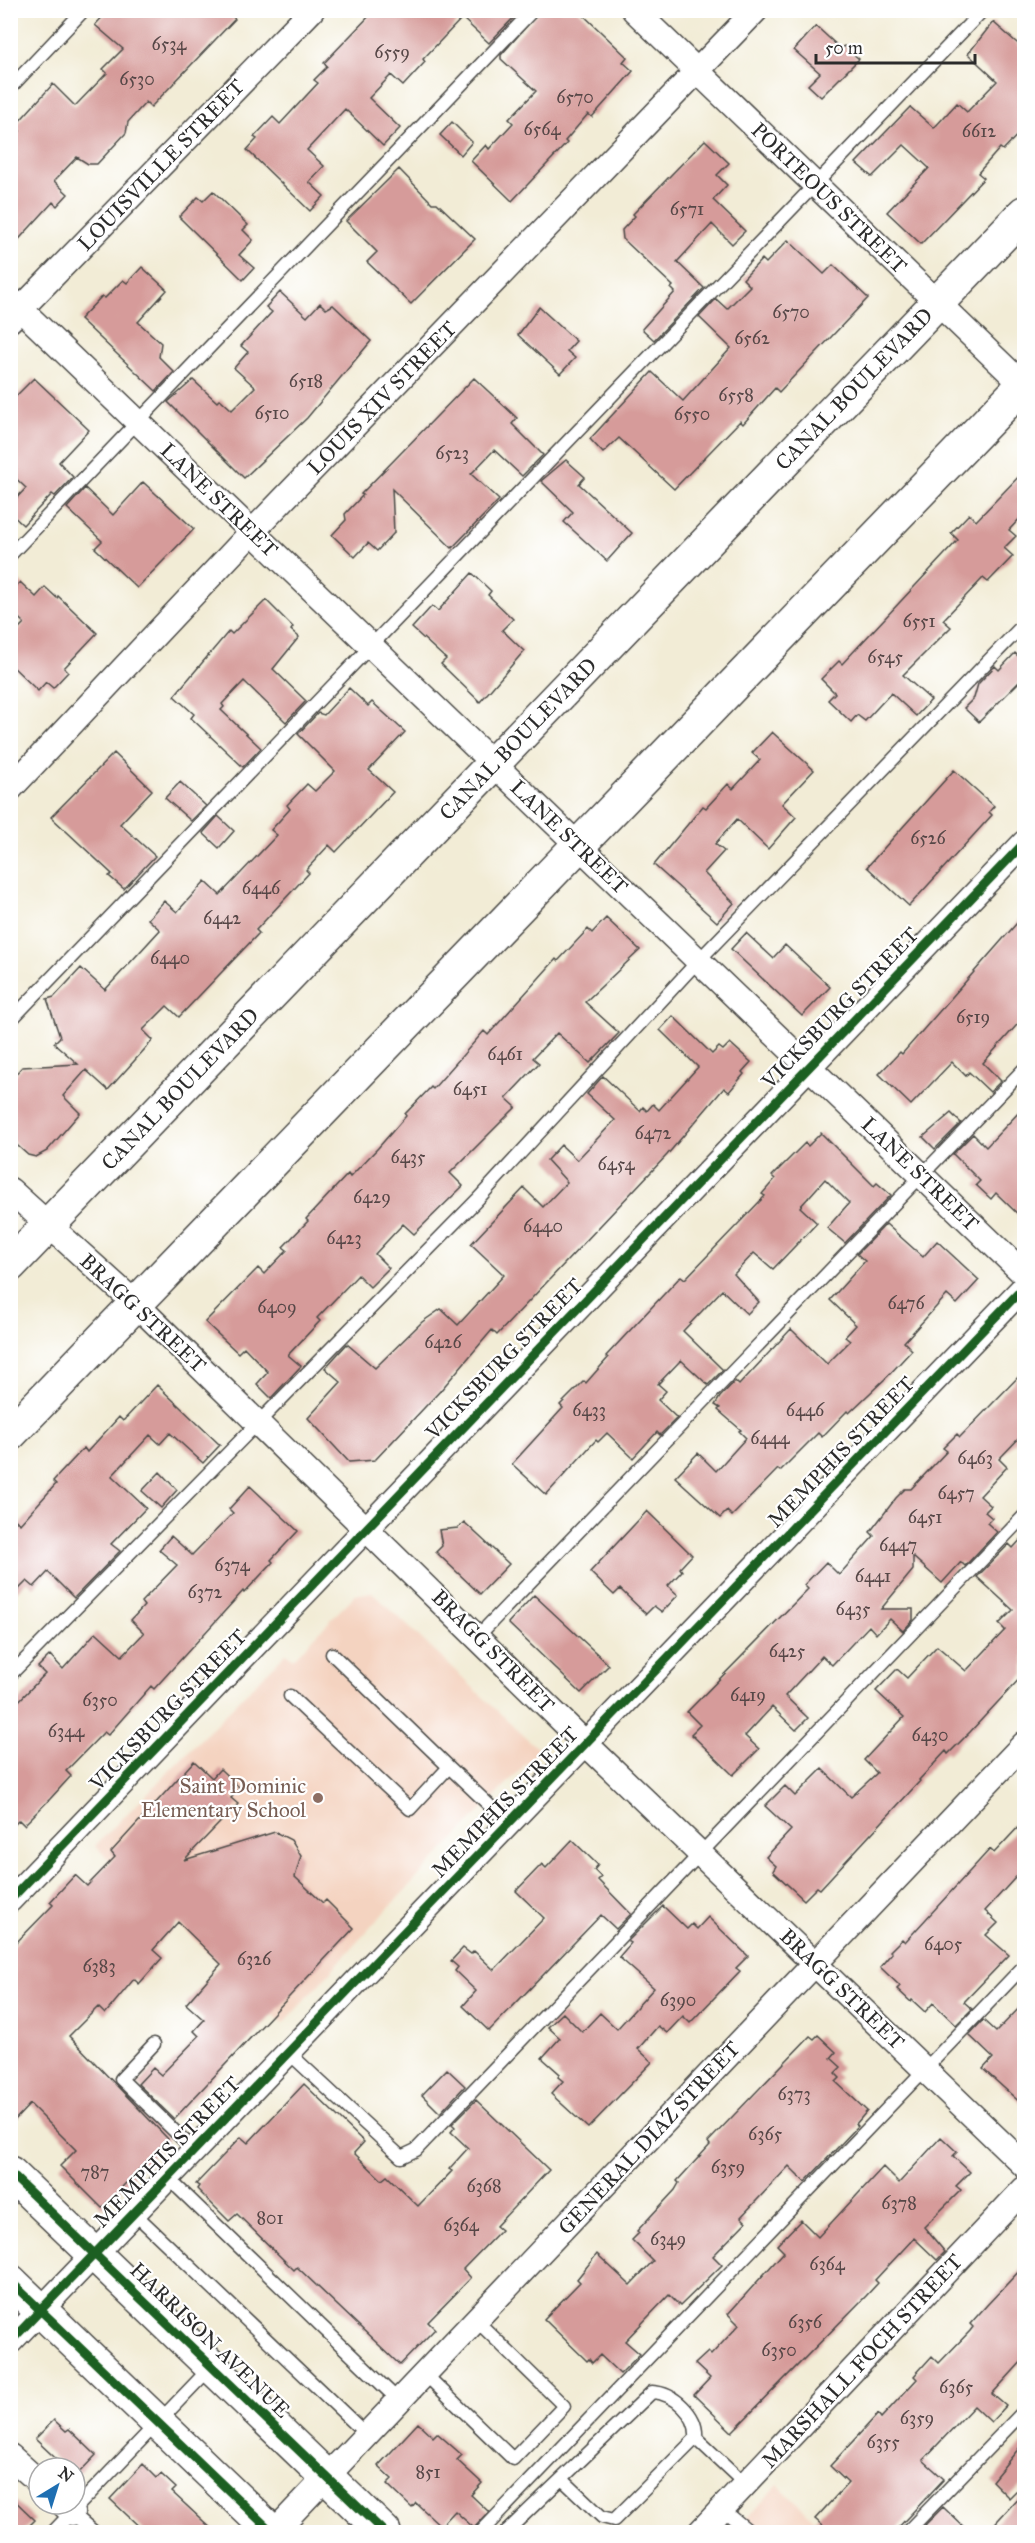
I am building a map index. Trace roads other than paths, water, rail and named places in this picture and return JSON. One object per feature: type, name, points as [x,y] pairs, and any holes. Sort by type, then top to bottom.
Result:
[{"type":"main road","name":"CANAL BOULEVARD","points":[[10,1265],[1024,213]]},
{"type":"main road","points":[[10,1434],[577,844],[1024,385]]},
{"type":"main road","name":"HARRISON AVENUE","points":[[10,2173],[384,2532]]},
{"type":"main road","points":[[10,2281],[273,2532]]},
{"type":"street","name":"LOUISVILLE STREET","points":[[14,309],[312,10]]},
{"type":"street","name":"PORTEOUS STREET","points":[[634,10],[1024,385]]},
{"type":"street","name":"LOUIS XIV STREET","points":[[10,789],[252,532],[756,10]]},
{"type":"street","name":"LANE STREET","points":[[14,309],[138,422],[1024,1274]]},
{"type":"street","name":"VICKSBURG STREET","points":[[13,1892],[368,1528],[1024,843]]},
{"type":"street","name":"BRAGG STREET","points":[[10,1190],[135,1303],[368,1528],[586,1744],[816,1962],[1024,2165]]},
{"type":"street","name":"MEMPHIS STREET","points":[[10,2342],[1024,1287]]},
{"type":"street","name":"GENERAL DIAZ STREET","points":[[273,2532],[328,2478],[1024,1744]]},
{"type":"street","name":"MARSHALL FOCH STREET","points":[[700,2532],[1024,2189]]},
{"type":"street","points":[[10,2456],[27,2471]]},
{"type":"lane","points":[[10,88],[84,10]]},
{"type":"lane","points":[[10,555],[533,10]]},
{"type":"lane","points":[[10,1021],[373,647],[983,10]]},
{"type":"lane","points":[[10,1675],[257,1421],[477,1200],[698,961],[1024,624]]},
{"type":"lane","points":[[478,1636],[1024,1069]]},
{"type":"lane","points":[[288,2052],[401,2157],[416,2150],[1024,1516]]},
{"type":"lane","points":[[332,1654],[509,1824]]},
{"type":"lane","points":[[290,1696],[410,1809],[449,1767]]},
{"type":"lane","points":[[481,2532],[1024,1966]]},
{"type":"lane","points":[[154,2044],[121,2079],[194,2150]]},
{"type":"lane","points":[[168,2178],[400,2402]]},
{"type":"lane","points":[[134,2213],[368,2436]]},
{"type":"lane","points":[[426,2375],[513,2459],[564,2406],[477,2321]]},
{"type":"lane","points":[[87,2489],[158,2423],[211,2367]]},
{"type":"lane","points":[[506,2532],[562,2478],[652,2392],[665,2392],[693,2417],[697,2427],[696,2438],[614,2520],[602,2517],[562,2478]]},
{"type":"lane","points":[[907,2532],[1024,2411]]},
{"type":"lane","points":[[696,2438],[746,2484]]},
{"type":"lane","points":[[722,2509],[750,2532]]},
{"type":"lane","points":[[53,2532],[62,2516]]},
{"type":"lane","points":[[76,2516],[94,2532]]},
{"type":"place","name":"Saint Dominic Elementary School","points":[[318,1798]]}]
